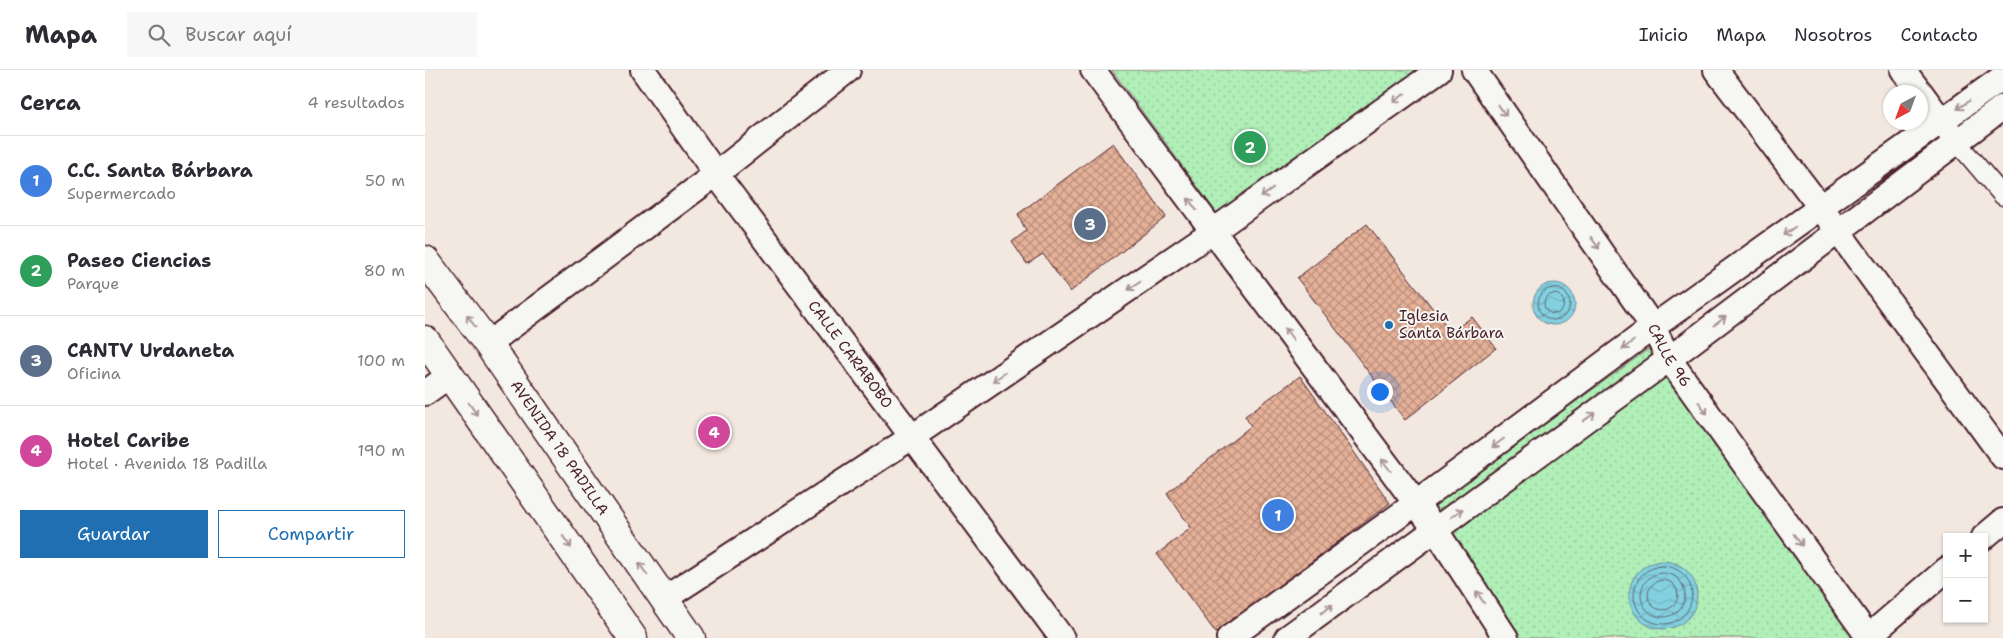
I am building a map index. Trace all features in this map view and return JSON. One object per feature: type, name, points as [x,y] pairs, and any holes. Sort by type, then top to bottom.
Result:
[{"type":"street","name":"CALLE CARABOBO","points":[[643,70],[716,174],[1062,638]]},
{"type":"street","points":[[488,344],[716,174],[848,70]]},
{"type":"street","points":[[1093,70],[1435,529],[1506,638]]},
{"type":"street","points":[[664,599],[912,437],[1212,232],[1439,70]]},
{"type":"street","name":"CALLE 96","points":[[1474,70],[1653,327],[1669,360],[1868,637]]},
{"type":"street","points":[[1716,70],[1821,208],[2003,457]]},
{"type":"street","points":[[1903,70],[1914,85]]},
{"type":"street","points":[[1229,638],[1415,504],[1653,327],[2003,77]]},
{"type":"street","points":[[1928,104],[1956,141],[2003,196]]},
{"type":"street","points":[[1287,638],[1669,360],[2003,107]]},
{"type":"street","name":"AVENIDA 18 PADILLA","points":[[425,260],[488,344],[691,638]]},
{"type":"street","points":[[425,340],[633,638]]},
{"type":"street","points":[[425,393],[450,375]]},
{"type":"street","points":[[1988,534],[2003,521]]},
{"type":"street","points":[[1868,637],[1943,573]]},
{"type":"street","points":[[593,580],[613,638]]},
{"type":"green space","points":[[1112,70],[1438,70],[1225,224]]},
{"type":"green space","points":[[1657,343],[1865,638],[1514,638],[1423,512]]},
{"type":"water","points":[[1558,283],[1566,286],[1572,292],[1575,304],[1572,316],[1566,322],[1550,325],[1542,322],[1536,316],[1533,300],[1536,292],[1542,286]]},
{"type":"water","points":[[1663,561],[1676,564],[1687,571],[1694,582],[1697,595],[1694,608],[1687,619],[1676,626],[1663,629],[1650,626],[1639,619],[1632,608],[1629,595],[1632,582],[1639,571],[1650,564]]},
{"type":"building","points":[[1113,143],[1166,217],[1070,292],[1043,254],[1027,264],[1012,242],[1026,231],[1018,214]]},
{"type":"building","name":"Iglesia Santa Bárbara","points":[[1367,224],[1451,332],[1472,317],[1496,348],[1405,420],[1297,278]]},
{"type":"building","points":[[1300,376],[1390,503],[1216,633],[1157,554],[1191,528],[1167,493],[1251,426],[1245,416]]},
{"type":"place","name":"Paseo Ciencias","points":[[1250,147]]},
{"type":"place","name":"CANTV Urdaneta","points":[[1090,224]]},
{"type":"place","name":"Iglesia Santa Bárbara","points":[[1389,325]]},
{"type":"place","name":"Hotel Caribe","points":[[714,432]]},
{"type":"place","name":"C.C. Santa Bárbara","points":[[1278,515]]}]
